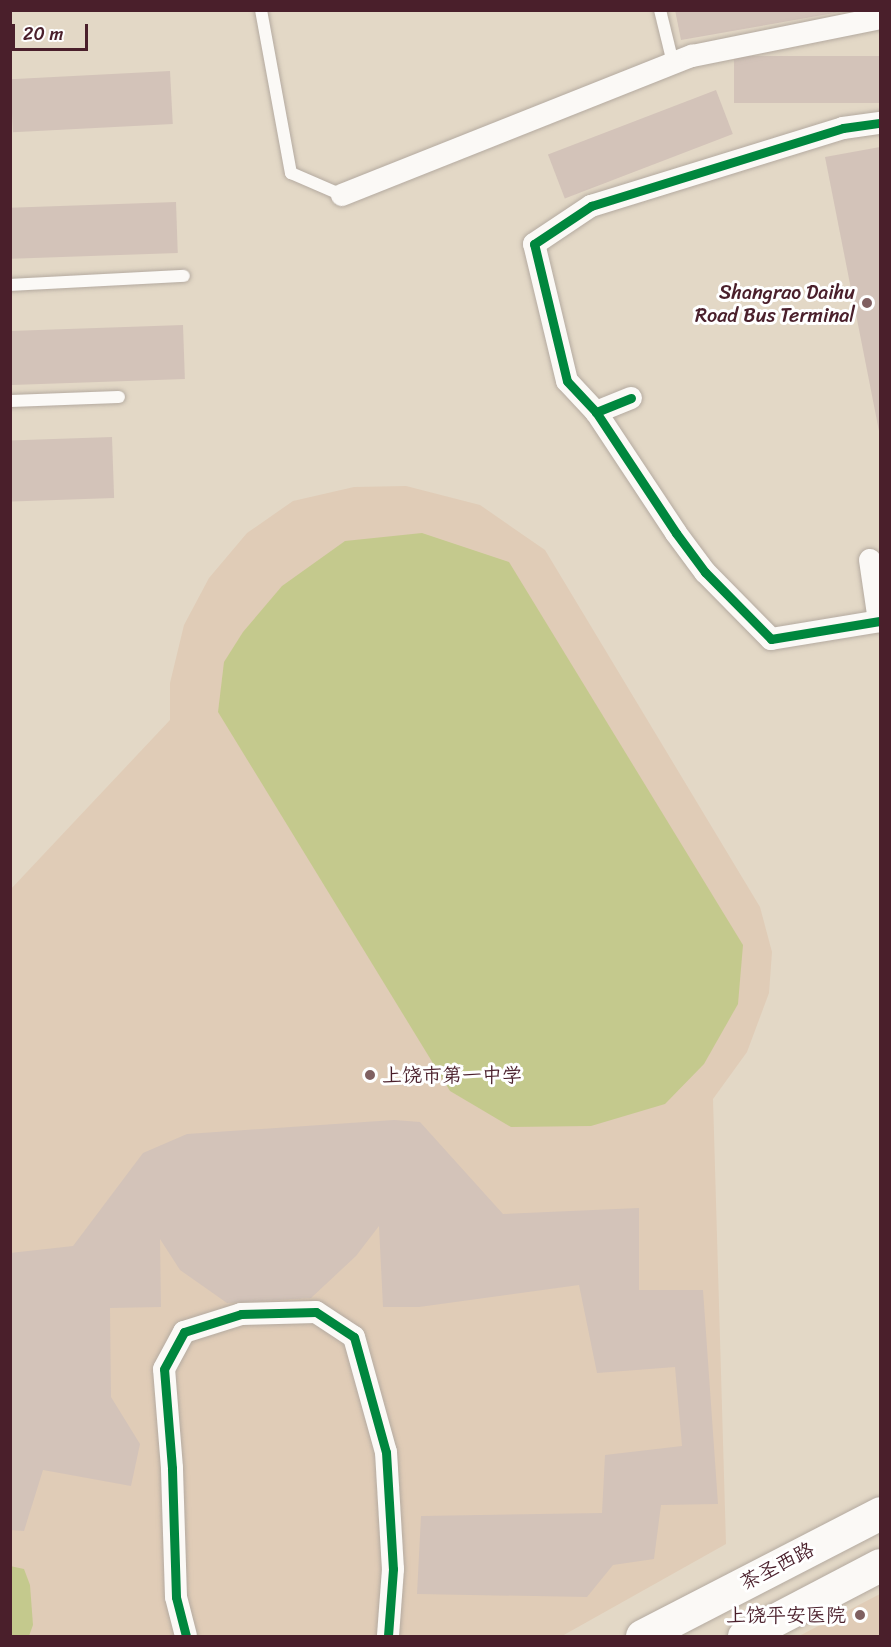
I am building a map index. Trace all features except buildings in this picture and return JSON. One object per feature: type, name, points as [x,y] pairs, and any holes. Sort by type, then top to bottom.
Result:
[{"type":"main road","name":"茶圣西路","points":[[642,1636],[880,1513]]},
{"type":"main road","points":[[744,1636],[880,1565]]},
{"type":"street","points":[[342,195],[692,56],[880,18]]},
{"type":"street","points":[[870,560],[880,621],[771,639],[705,572],[676,534],[596,411],[567,381],[534,244],[591,206],[843,128],[880,123]]},
{"type":"street","points":[[596,411],[631,398]]},
{"type":"street","points":[[186,1636],[176,1597],[172,1468],[164,1369],[184,1332],[241,1314],[315,1311],[354,1337],[386,1452],[393,1569],[388,1636]]},
{"type":"lane","points":[[261,10],[291,174],[342,195]]},
{"type":"lane","points":[[660,10],[673,63]]},
{"type":"lane","points":[[10,285],[184,276]]},
{"type":"lane","points":[[10,401],[119,397]]},
{"type":"shaded area","name":"上饶市第一中学","points":[[406,486],[480,505],[545,550],[760,907],[772,952],[769,993],[747,1052],[713,1099],[726,1544],[562,1636],[11,1636],[10,890],[170,720],[170,683],[184,625],[209,578],[247,533],[293,501],[354,487]]},
{"type":"shaded area","name":"上饶平安医院","points":[[880,1594],[880,1636],[799,1636]]},
{"type":"green space","points":[[422,533],[509,562],[743,945],[738,1004],[704,1064],[665,1104],[591,1126],[511,1127],[450,1091],[218,712],[224,662],[243,632],[282,586],[345,541]]},
{"type":"green space","points":[[10,1566],[24,1569],[30,1585],[33,1625],[29,1636],[11,1636]]},
{"type":"cycle path","points":[[631,398],[596,412],[567,381],[534,244],[591,206],[843,128],[880,123]]},
{"type":"cycle path","points":[[596,412],[676,533],[705,572],[771,639],[880,621]]},
{"type":"cycle path","points":[[186,1636],[176,1597],[172,1468],[164,1369],[184,1332],[241,1314],[316,1312],[354,1337],[386,1452],[393,1569],[388,1636]]},
{"type":"place","name":"Shangrao Daihu Road Bus Terminal","points":[[867,303]]},
{"type":"place","name":"上饶市第一中学","points":[[370,1075]]},
{"type":"place","name":"上饶平安医院","points":[[860,1615]]}]
